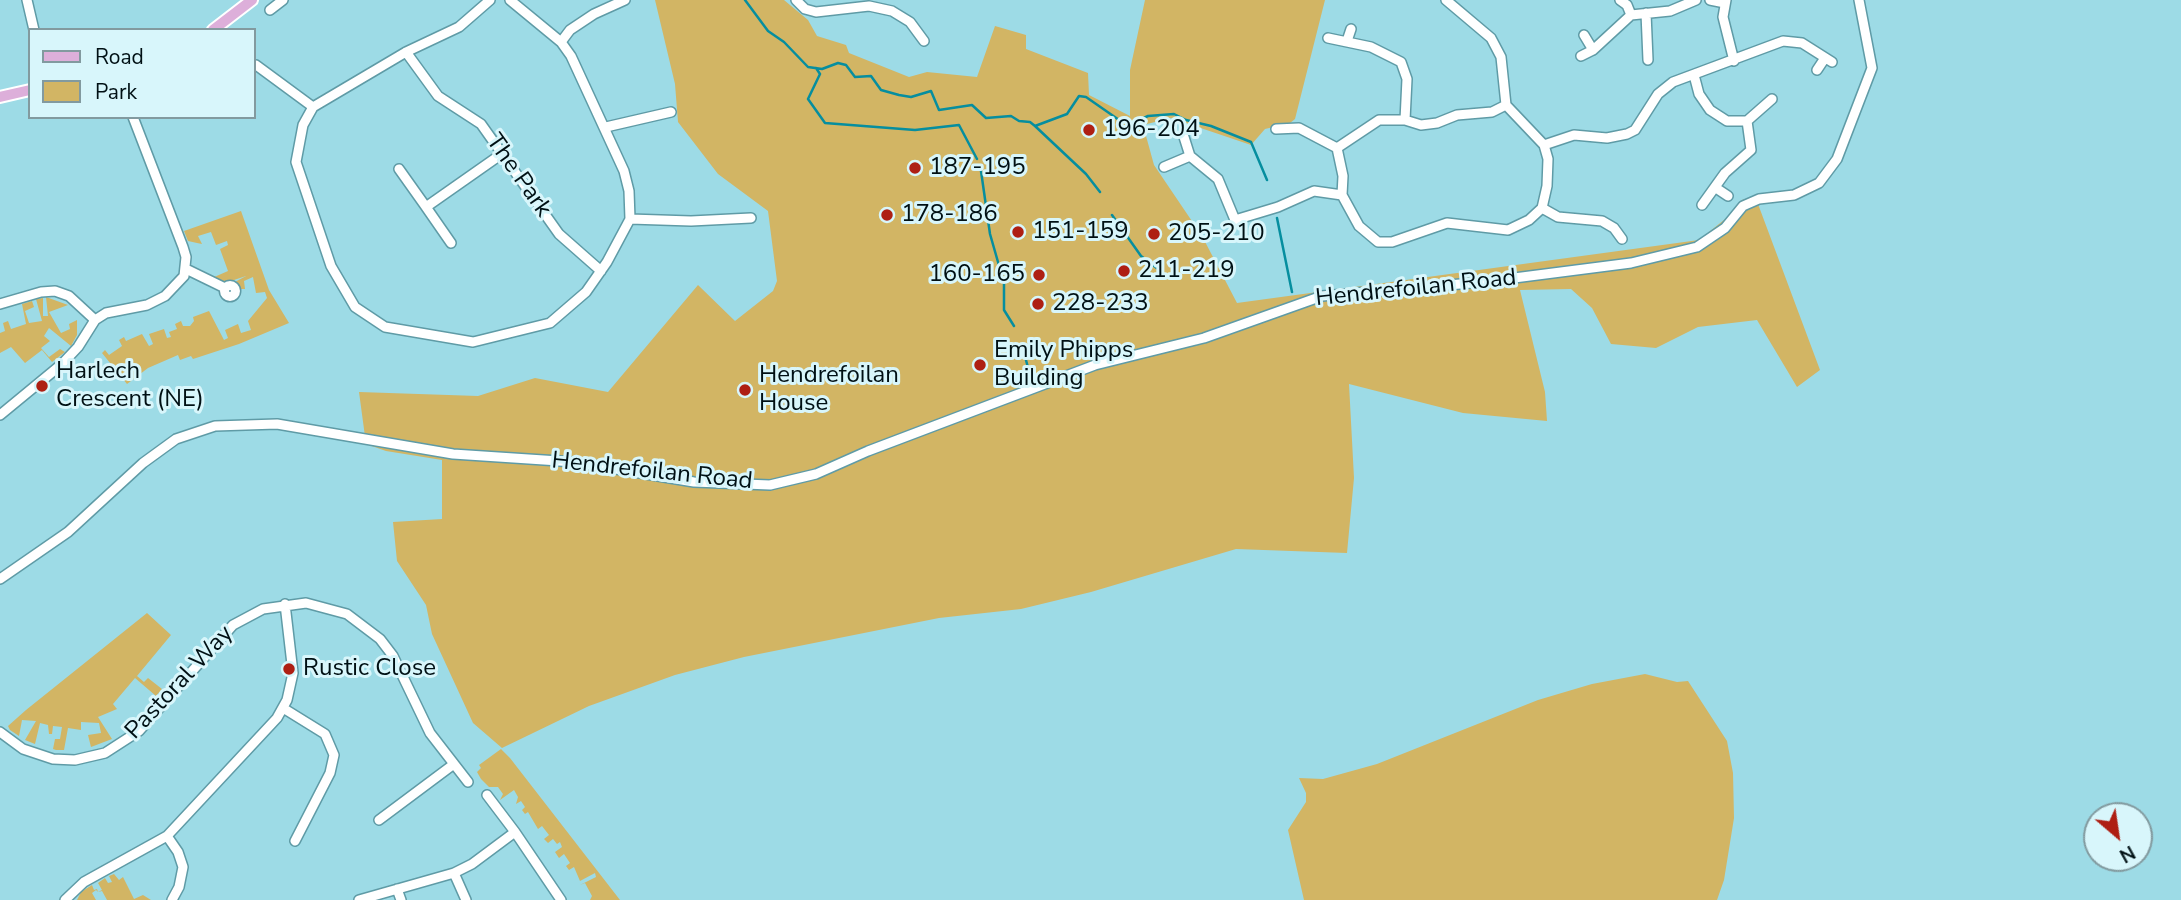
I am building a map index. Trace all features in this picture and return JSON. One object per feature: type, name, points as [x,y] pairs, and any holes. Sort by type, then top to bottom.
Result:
[{"type":"main road","points":[[215,28],[239,4],[252,0]]},
{"type":"main road","points":[[0,97],[28,90]]},
{"type":"street","points":[[27,0],[34,28]]},
{"type":"street","points":[[270,10],[283,0]]},
{"type":"street","points":[[490,0],[459,27],[406,52],[313,107],[303,125],[296,162],[331,266],[355,307],[385,327],[473,342],[550,323],[569,309],[601,271],[630,219],[629,191],[624,171],[606,127],[561,42],[510,0]]},
{"type":"street","points":[[561,42],[570,30],[594,14],[625,0]]},
{"type":"street","points":[[796,0],[806,9],[816,12],[869,6],[892,11],[910,22],[924,41]]},
{"type":"street","points":[[1280,126],[1299,128],[1315,134],[1337,148],[1343,176],[1342,195],[1359,226],[1378,242],[1392,242],[1447,223],[1508,230],[1529,220],[1542,208],[1548,168],[1544,145],[1506,105],[1497,47],[1482,28],[1446,0]]},
{"type":"street","points":[[1620,0],[1627,5],[1631,15]]},
{"type":"street","points":[[1648,60],[1650,13],[1654,0]]},
{"type":"street","points":[[1581,56],[1593,50],[1631,15],[1670,11],[1696,0]]},
{"type":"street","points":[[1710,0],[1725,2],[1723,17],[1734,61]]},
{"type":"street","name":"Hendrefoilan Road","points":[[0,579],[68,532],[154,455],[176,439],[215,426],[277,424],[453,454],[574,462],[694,482],[769,485],[816,474],[868,451],[1096,365],[1204,338],[1322,296],[1496,280],[1631,263],[1697,247],[1725,228],[1743,206],[1759,200],[1794,195],[1819,183],[1837,159],[1872,68],[1858,0]]},
{"type":"street","points":[[1347,41],[1351,29]]},
{"type":"street","points":[[1584,35],[1593,50]]},
{"type":"street","points":[[1328,38],[1371,47],[1401,62],[1407,79],[1405,120]]},
{"type":"street","points":[[1544,145],[1574,135],[1607,138],[1626,134],[1642,122],[1658,94],[1673,82],[1783,41],[1802,43],[1829,60],[1817,71]]},
{"type":"street","name":"The Park","points":[[406,52],[438,96],[481,124],[559,234],[601,271]]},
{"type":"street","points":[[256,65],[313,107]]},
{"type":"street","points":[[1694,75],[1699,94],[1710,110],[1727,121],[1747,121],[1772,99]]},
{"type":"street","points":[[1337,148],[1379,120],[1405,120],[1421,125],[1457,116],[1492,112],[1506,105]]},
{"type":"street","points":[[606,127],[671,112]]},
{"type":"street","points":[[0,415],[62,364],[78,347],[95,320],[106,313],[146,305],[165,296],[180,282],[186,269],[183,247],[135,119]]},
{"type":"street","points":[[1702,205],[1725,173],[1751,150],[1747,121]]},
{"type":"street","points":[[1184,137],[1190,156],[1218,179],[1235,220],[1278,207],[1314,191],[1342,195]]},
{"type":"street","points":[[426,207],[503,153]]},
{"type":"street","points":[[1164,167],[1190,156]]},
{"type":"street","points":[[399,169],[451,243]]},
{"type":"street","points":[[1716,188],[1728,196]]},
{"type":"street","points":[[1542,208],[1558,217],[1602,221],[1614,228],[1622,239]]},
{"type":"street","points":[[630,219],[691,221],[751,218]]},
{"type":"street","points":[[1614,228],[1623,221]]},
{"type":"street","points":[[186,269],[225,288]]},
{"type":"street","points":[[0,304],[41,292],[55,291],[69,296],[95,320]]},
{"type":"street","points":[[65,900],[83,882],[167,836],[267,731],[283,708],[291,683],[293,662],[285,604]]},
{"type":"street","name":"Pastoral Way","points":[[0,732],[23,749],[53,759],[75,760],[105,753],[139,730],[233,625],[253,613],[285,604],[327,607],[356,619],[373,632],[393,656],[430,733],[468,782]]},
{"type":"street","points":[[283,708],[324,734],[334,755],[330,773],[295,841]]},
{"type":"street","points":[[379,820],[454,764]]},
{"type":"street","points":[[487,794],[561,900]]},
{"type":"street","points":[[359,900],[454,873],[472,864],[515,832]]},
{"type":"street","points":[[167,836],[178,852],[183,867],[179,887],[172,900]]},
{"type":"street","points":[[454,873],[466,900]]},
{"type":"street","points":[[397,889],[401,900]]},
{"type":"green space","points":[[655,0],[784,0],[808,20],[817,36],[846,45],[849,53],[909,77],[927,72],[977,77],[995,26],[1026,35],[1026,49],[1088,73],[1089,95],[1130,116],[1130,70],[1145,0],[1325,0],[1295,119],[1290,123],[1265,129],[1251,145],[1171,118],[1143,125],[1154,165],[1202,236],[1237,303],[1699,240],[1729,216],[1742,200],[1755,196],[1820,370],[1797,387],[1757,320],[1698,327],[1656,348],[1611,344],[1592,308],[1571,289],[1520,290],[1545,392],[1547,421],[1463,413],[1349,384],[1354,478],[1347,553],[1236,549],[1091,592],[1021,609],[939,618],[744,657],[675,675],[589,706],[502,748],[473,723],[432,634],[426,605],[397,561],[393,522],[442,519],[442,460],[386,451],[366,444],[359,392],[478,396],[535,378],[608,392],[698,285],[735,321],[773,291],[777,281],[768,211],[718,174],[678,122],[675,84]]},
{"type":"green space","points":[[241,211],[269,290],[289,323],[239,344],[193,359],[191,356],[180,360],[178,355],[148,368],[127,384],[102,353],[105,350],[109,355],[122,346],[119,340],[124,337],[126,341],[142,334],[149,346],[153,344],[149,334],[164,329],[167,338],[171,337],[169,332],[177,329],[175,324],[181,321],[183,326],[190,326],[194,321],[193,317],[209,311],[224,340],[228,338],[225,330],[238,324],[241,333],[251,330],[248,321],[267,298],[265,292],[256,293],[253,277],[244,281],[245,289],[239,289],[235,282],[246,276],[225,283],[212,278],[228,271],[220,249],[228,245],[227,241],[216,245],[211,232],[198,236],[202,244],[188,241],[184,231]]},
{"type":"green space","points":[[46,297],[68,305],[49,312],[61,333],[70,329],[69,324],[77,320],[77,335],[71,346],[49,328],[44,336],[50,341],[41,348],[49,357],[60,349],[65,352],[52,362],[42,350],[25,363],[11,347],[0,353],[0,333],[5,331],[3,323],[8,321],[11,329],[26,324],[22,304],[32,301],[34,307],[25,311],[29,323],[42,321],[36,299],[43,298],[43,316],[48,316]]},
{"type":"green space","points":[[147,613],[171,635],[137,676],[144,682],[148,678],[162,689],[156,696],[135,678],[113,704],[117,709],[98,717],[112,739],[91,747],[88,735],[101,733],[99,723],[81,722],[81,730],[68,728],[64,750],[56,750],[53,749],[55,739],[60,739],[62,727],[53,726],[52,734],[49,734],[48,725],[40,723],[35,744],[25,740],[36,721],[22,720],[19,736],[10,730],[8,726],[26,710]]},
{"type":"green space","points":[[1645,674],[1677,682],[1688,681],[1727,741],[1733,773],[1734,818],[1724,880],[1717,900],[1304,900],[1288,830],[1306,802],[1306,793],[1299,778],[1323,779],[1377,764],[1538,700],[1592,684]]},
{"type":"green space","points":[[501,749],[620,900],[590,900],[592,896],[585,883],[580,885],[596,877],[595,873],[580,881],[574,867],[569,870],[566,866],[570,863],[564,854],[559,858],[555,852],[562,847],[560,842],[557,844],[553,839],[548,843],[544,839],[549,835],[542,826],[538,829],[528,812],[525,814],[521,801],[516,804],[518,797],[514,790],[500,800],[503,794],[498,787],[489,787],[481,779],[477,772],[481,768],[479,765]]},
{"type":"green space","points":[[114,874],[119,880],[123,877],[134,899],[143,895],[151,900],[107,900],[102,891],[98,892],[102,890],[98,883],[105,878],[108,883],[112,882],[109,876]]},
{"type":"green space","points":[[92,885],[98,892],[96,890],[92,893],[96,900],[77,900],[81,892]]},
{"type":"waterway","points":[[745,0],[768,31],[784,42],[808,67],[822,69],[838,63],[846,65],[855,77],[871,76],[881,90],[899,95],[911,97],[931,91],[939,110],[972,105],[986,118],[1011,116],[1035,126],[1067,114],[1079,96],[1086,97],[1122,122]]},
{"type":"waterway","points":[[816,68],[820,74],[808,99],[825,123],[915,130],[959,125],[977,159]]},
{"type":"waterway","points":[[1129,125],[1148,116],[1174,114],[1211,126],[1251,142],[1267,180]]},
{"type":"waterway","points":[[1035,126],[1086,174],[1100,192]]},
{"type":"waterway","points":[[981,171],[990,234],[1004,283],[1004,310],[1014,326]]},
{"type":"waterway","points":[[1112,215],[1141,256],[1158,269]]},
{"type":"waterway","points":[[1277,218],[1292,292]]},
{"type":"waterway","points":[[1022,345],[1031,379]]},
{"type":"place","name":"196-204","points":[[1089,130]]},
{"type":"place","name":"187-195","points":[[915,168]]},
{"type":"place","name":"178-186","points":[[887,215]]},
{"type":"place","name":"151-159","points":[[1018,232]]},
{"type":"place","name":"205-210","points":[[1154,234]]},
{"type":"place","name":"211-219","points":[[1124,271]]},
{"type":"place","name":"160-165","points":[[1039,275]]},
{"type":"place","name":"228-233","points":[[1038,304]]},
{"type":"place","name":"Emily Phipps Building","points":[[980,365]]},
{"type":"place","name":"Harlech Crescent (NE)","points":[[42,386]]},
{"type":"place","name":"Hendrefoilan House","points":[[745,390]]},
{"type":"place","name":"Rustic Close","points":[[289,669]]}]
